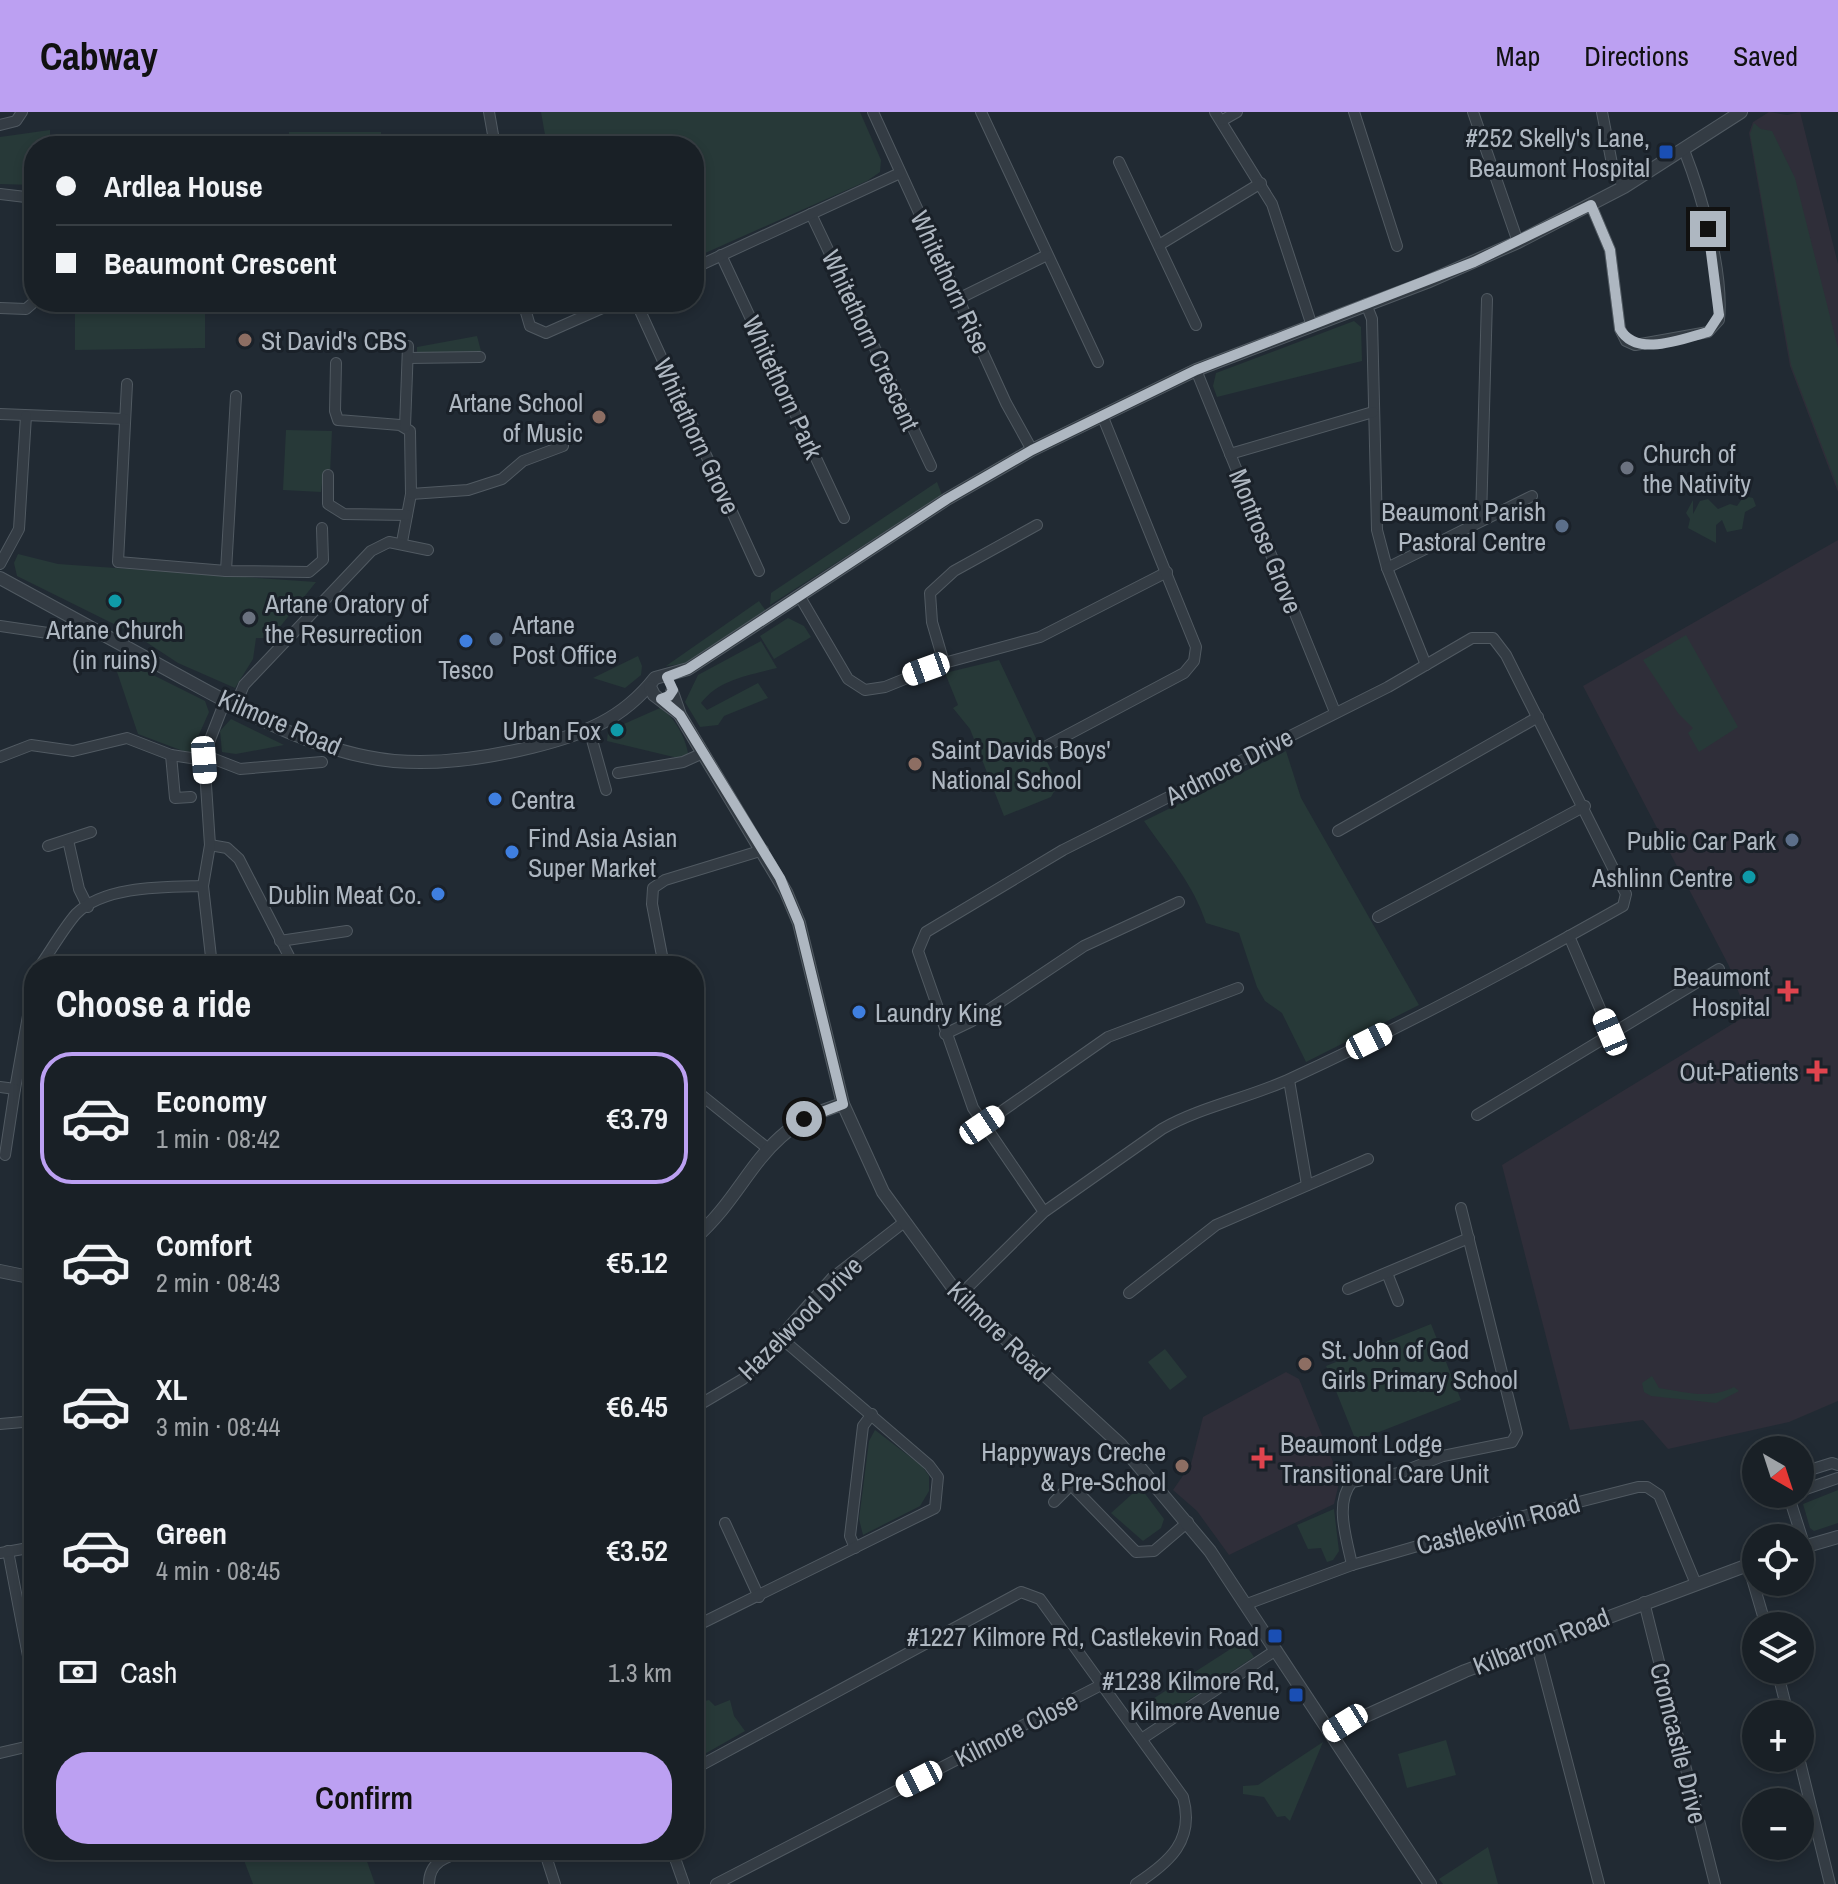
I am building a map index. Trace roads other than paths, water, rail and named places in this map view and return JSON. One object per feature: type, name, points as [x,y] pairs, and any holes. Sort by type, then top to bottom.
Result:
[{"type":"street","points":[[0,125],[16,121],[22,112]]},
{"type":"street","points":[[489,112],[493,136]]},
{"type":"street","name":"Whitethorn Rise","points":[[873,112],[1032,450]]},
{"type":"street","points":[[981,112],[1098,362]]},
{"type":"street","points":[[1237,112],[1219,116],[1261,183],[1311,323]]},
{"type":"street","points":[[1354,112],[1397,246]]},
{"type":"street","points":[[1473,112],[1518,242]]},
{"type":"street","points":[[1602,112],[1613,169],[1624,187]]},
{"type":"street","points":[[663,693],[688,669],[947,499],[1032,450],[1196,370],[1518,242],[1624,187],[1741,112]]},
{"type":"street","points":[[1591,205],[1610,250],[1620,329],[1626,341],[1635,345],[1708,332],[1719,320],[1716,287],[1704,207],[1684,150]]},
{"type":"street","points":[[1119,162],[1196,325]]},
{"type":"street","points":[[704,263],[900,173]]},
{"type":"street","points":[[1159,245],[1261,183]]},
{"type":"street","points":[[0,194],[24,197]]},
{"type":"street","name":"Whitethorn Crescent","points":[[811,214],[931,466]]},
{"type":"street","name":"Whitethorn Park","points":[[721,255],[844,518]]},
{"type":"street","points":[[960,298],[1047,255]]},
{"type":"street","points":[[1481,520],[1487,299]]},
{"type":"street","points":[[1366,304],[1372,319],[1377,530],[1387,568],[1426,665]]},
{"type":"street","points":[[0,308],[24,309]]},
{"type":"street","points":[[527,312],[533,329],[550,332],[594,312]]},
{"type":"street","name":"Whitethorn Grove","points":[[641,312],[759,571]]},
{"type":"street","points":[[402,542],[411,494],[411,434],[405,427],[408,346]]},
{"type":"street","points":[[408,358],[480,357]]},
{"type":"street","points":[[336,363],[335,411],[338,420],[405,427]]},
{"type":"street","name":"Montrose Grove","points":[[1196,370],[1335,712]]},
{"type":"street","points":[[127,384],[118,562],[226,571],[303,573],[316,570],[323,560],[322,528]]},
{"type":"street","points":[[226,571],[236,396]]},
{"type":"street","points":[[1230,454],[1373,412]]},
{"type":"street","points":[[0,414],[125,419]]},
{"type":"street","points":[[1041,749],[1184,673],[1194,661],[1196,647],[1102,415]]},
{"type":"street","points":[[0,564],[19,529],[26,416]]},
{"type":"street","points":[[411,494],[468,490],[502,479],[523,461],[563,446]]},
{"type":"street","points":[[328,475],[328,504],[337,512],[407,515]]},
{"type":"street","points":[[1387,568],[1532,496]]},
{"type":"street","points":[[944,663],[932,622],[930,593],[954,571],[1037,525]]},
{"type":"street","points":[[211,956],[203,886],[210,845],[204,758],[230,704],[352,568],[381,544],[402,542],[428,550]]},
{"type":"street","points":[[800,597],[848,679],[865,690],[885,687],[944,663],[1040,637],[1167,572]]},
{"type":"street","name":"Kilmore Road","points":[[0,578],[230,704],[320,744],[406,762],[488,756],[589,729],[663,693],[680,715],[780,878],[799,923],[843,1104],[883,1192],[959,1296],[1121,1445],[1188,1522],[1247,1604],[1430,1884]]},
{"type":"street","points":[[0,626],[48,633]]},
{"type":"street","name":"Ardmore Drive","points":[[959,1296],[1044,1212],[1180,1119],[1289,1080],[1623,906],[1626,894],[1585,806],[1506,655],[1493,638],[1472,638],[1426,665],[1063,850],[926,932],[918,951],[962,1083],[982,1125],[1044,1212]]},
{"type":"street","points":[[663,693],[655,678],[688,669]]},
{"type":"street","points":[[663,693],[667,677]]},
{"type":"street","points":[[1338,831],[1538,717]]},
{"type":"street","points":[[589,729],[606,790]]},
{"type":"street","points":[[0,757],[31,745],[73,751],[127,738],[171,755],[204,758],[240,769],[322,762]]},
{"type":"street","points":[[618,773],[683,762],[703,753]]},
{"type":"street","points":[[171,755],[175,798],[191,797]]},
{"type":"street","points":[[1378,917],[1585,806]]},
{"type":"street","points":[[48,846],[91,832]]},
{"type":"street","points":[[68,840],[79,889],[88,907]]},
{"type":"street","points":[[210,845],[227,848],[239,859],[288,956]]},
{"type":"street","points":[[662,956],[652,904],[653,888],[665,880],[763,850]]},
{"type":"street","points":[[47,956],[78,913],[88,907],[146,888],[203,886]]},
{"type":"street","points":[[945,1034],[972,1021],[1084,946],[1179,902]]},
{"type":"street","points":[[280,941],[347,931]]},
{"type":"street","points":[[1569,936],[1610,1032]]},
{"type":"street","points":[[1477,1115],[1719,969]]},
{"type":"street","points":[[982,1125],[1108,1037],[1238,988]]},
{"type":"street","points":[[5,1155],[24,1038]]},
{"type":"street","points":[[1289,1080],[1307,1185]]},
{"type":"street","points":[[0,1087],[15,1089]]},
{"type":"street","points":[[704,1101],[766,1147]]},
{"type":"street","points":[[704,1230],[766,1147],[804,1119],[843,1104]]},
{"type":"street","points":[[1129,1293],[1216,1225],[1368,1159]]},
{"type":"street","points":[[1352,1565],[1342,1511],[1345,1489],[1352,1482],[1399,1473],[1443,1456],[1512,1442],[1517,1433],[1461,1208]]},
{"type":"street","name":"Hazelwood Drive","points":[[704,1402],[743,1379],[832,1278],[903,1223]]},
{"type":"street","points":[[1348,1289],[1469,1238]]},
{"type":"street","points":[[0,1271],[24,1276]]},
{"type":"street","points":[[1387,1273],[1398,1301]]},
{"type":"street","points":[[704,1622],[935,1508],[938,1477],[929,1465],[781,1338]]},
{"type":"street","points":[[855,1548],[850,1536],[863,1426],[872,1414]]},
{"type":"street","points":[[0,1424],[24,1422]]},
{"type":"street","points":[[1814,1469],[1832,1463],[1838,1465]]},
{"type":"street","points":[[1814,1486],[1838,1478]]},
{"type":"street","points":[[1054,1502],[1071,1485],[1136,1552],[1154,1551],[1188,1522]]},
{"type":"street","name":"Castlekevin Road","points":[[1247,1604],[1352,1565],[1504,1521],[1647,1487],[1663,1502],[1696,1584]]},
{"type":"street","points":[[725,1523],[759,1597]]},
{"type":"street","points":[[1814,1544],[1838,1537]]},
{"type":"street","points":[[24,1549],[4,1552],[24,1639]]},
{"type":"street","name":"Kilbarron Road","points":[[1330,1732],[1536,1643],[1742,1568]]},
{"type":"street","points":[[704,1764],[1021,1592],[1040,1599],[1183,1797],[1187,1830],[1178,1851],[1161,1868],[1136,1884]]},
{"type":"street","name":"Cromcastle Drive","points":[[1644,1602],[1715,1884]]},
{"type":"street","points":[[1536,1643],[1599,1884]]},
{"type":"street","points":[[1143,1738],[1276,1650]]},
{"type":"street","name":"Kilmore Close","points":[[716,1884],[1103,1684]]},
{"type":"street","points":[[0,1753],[24,1747]]},
{"type":"street","points":[[1802,1772],[1830,1884]]},
{"type":"street","points":[[429,1884],[430,1870],[443,1860]]},
{"type":"street","points":[[547,1860],[555,1884]]},
{"type":"street","points":[[676,1860],[684,1884]]},
{"type":"place","name":"#252 Skelly's Lane, Beaumont Hospital","points":[[1666,152]]},
{"type":"place","name":"St David's CBS","points":[[245,340]]},
{"type":"place","name":"Artane School of Music","points":[[599,417]]},
{"type":"place","name":"Church of the Nativity","points":[[1627,468]]},
{"type":"place","name":"Beaumont Parish Pastoral Centre","points":[[1562,526]]},
{"type":"place","name":"Artane Church (in ruins)","points":[[115,601]]},
{"type":"place","name":"Artane Oratory of the Resurrection","points":[[249,618]]},
{"type":"place","name":"Artane Post Office","points":[[496,639]]},
{"type":"place","name":"Tesco","points":[[466,641]]},
{"type":"place","name":"Urban Fox","points":[[617,730]]},
{"type":"place","name":"Saint Davids Boys' National School","points":[[915,764]]},
{"type":"place","name":"Centra","points":[[495,799]]},
{"type":"place","name":"Public Car Park","points":[[1792,840]]},
{"type":"place","name":"Find Asia Asian Super Market","points":[[512,852]]},
{"type":"place","name":"Ashlinn Centre","points":[[1749,877]]},
{"type":"place","name":"Dublin Meat Co.","points":[[438,894]]},
{"type":"place","name":"Beaumont Hospital","points":[[1788,991]]},
{"type":"place","name":"Laundry King","points":[[859,1012]]},
{"type":"place","name":"Out-Patients","points":[[1817,1071]]},
{"type":"place","name":"St. John of God Girls Primary School","points":[[1305,1364]]},
{"type":"place","name":"Beaumont Lodge Transitional Care Unit","points":[[1262,1458]]},
{"type":"place","name":"Happyways Creche & Pre-School","points":[[1182,1466]]},
{"type":"place","name":"#1227 Kilmore Rd, Castlekevin Road","points":[[1275,1636]]},
{"type":"place","name":"#1238 Kilmore Rd, Kilmore Avenue","points":[[1296,1695]]}]
